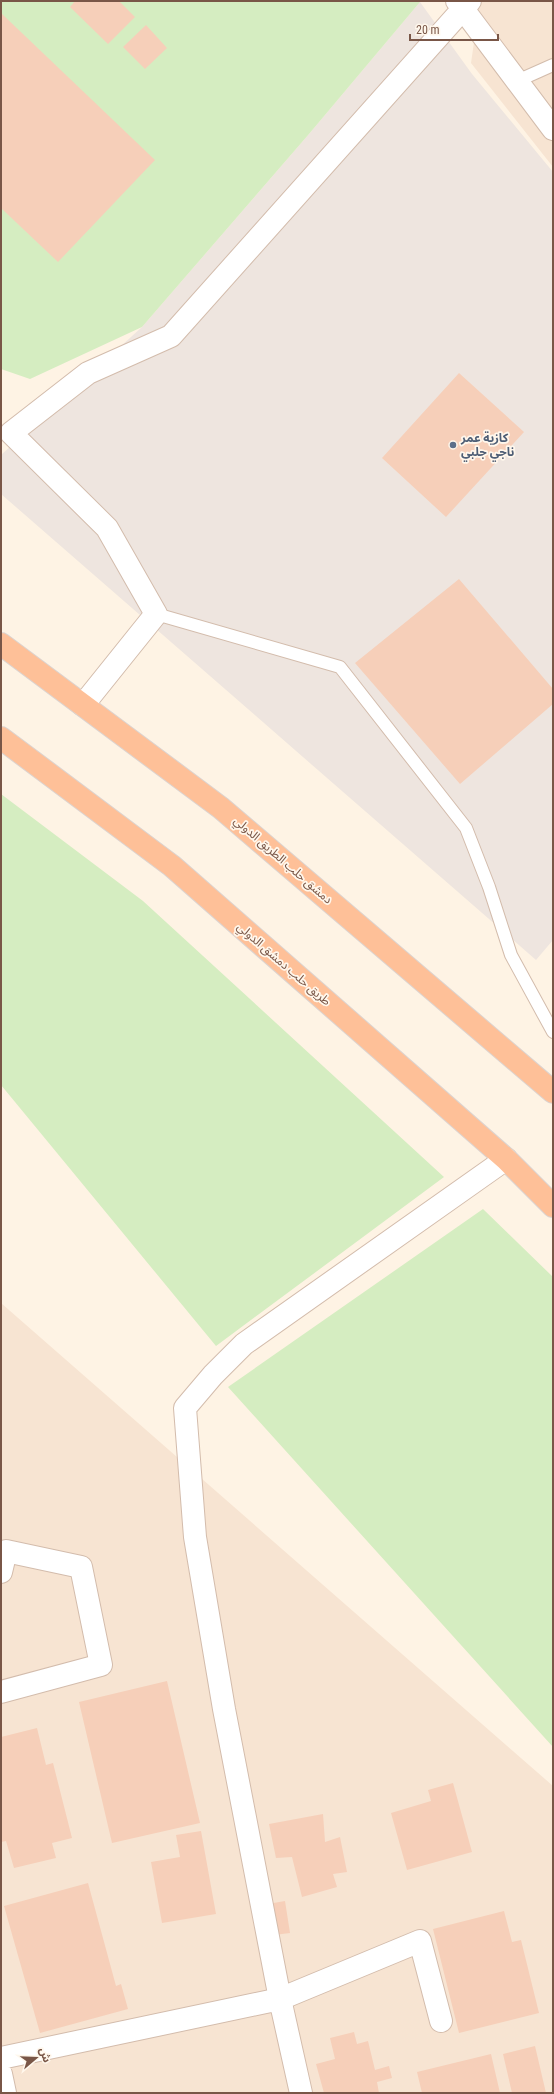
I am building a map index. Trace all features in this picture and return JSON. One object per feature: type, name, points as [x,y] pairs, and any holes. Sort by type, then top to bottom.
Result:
[{"type":"highway","name":"دمشق حلب الطريق الدولي","points":[[1,644],[221,808],[553,1092]]},
{"type":"highway","name":"طريق حلب دمشق الدولي","points":[[1,738],[172,866],[506,1159],[553,1206]]},
{"type":"street","points":[[83,704],[156,614],[107,528],[6,433],[88,373],[171,336],[463,4],[553,130]]},
{"type":"street","points":[[301,2093],[280,1999],[224,1709],[195,1537],[185,1408],[213,1375],[244,1344],[506,1159]]},
{"type":"street","points":[[1,1572],[6,1551],[81,1567],[101,1665],[1,1692]]},
{"type":"street","points":[[1,2058],[280,1999],[420,1941],[441,2021]]},
{"type":"street","points":[[1,2074],[5,2093]]},
{"type":"lane","points":[[517,81],[553,65]]},
{"type":"lane","points":[[156,614],[340,667],[466,828],[489,887],[511,955],[553,1032]]},
{"type":"shaded area","points":[[480,1],[553,1],[553,167],[471,63]]},
{"type":"shaded area","points":[[420,2],[472,74],[553,172],[553,940],[536,960],[1,494],[1,455],[142,327],[309,134]]},
{"type":"shaded area","points":[[1,1303],[553,1786],[553,2093],[1,2093]]},
{"type":"green space","points":[[1,1],[420,2],[309,134],[142,327],[30,379],[1,369]]},
{"type":"green space","points":[[1,794],[143,901],[444,1177],[216,1346],[1,1085]]},
{"type":"green space","points":[[483,1209],[553,1277],[553,1747],[228,1387]]},
{"type":"building","points":[[75,1],[119,1],[135,17],[108,44],[70,7]]},
{"type":"building","points":[[1,13],[155,160],[58,262],[1,208]]},
{"type":"building","points":[[146,25],[167,48],[145,69],[123,47]]},
{"type":"building","name":"كازية عمر ناجي جلبي","points":[[459,373],[524,432],[446,517],[382,458]]},
{"type":"building","points":[[459,579],[553,689],[553,704],[460,784],[355,663]]},
{"type":"building","points":[[167,1681],[200,1823],[112,1843],[79,1702]]},
{"type":"building","points":[[37,1728],[46,1765],[53,1763],[72,1838],[52,1843],[56,1858],[14,1868],[6,1841],[1,1842],[1,1737]]},
{"type":"building","points":[[453,1783],[472,1852],[407,1870],[391,1813],[431,1801],[428,1790]]},
{"type":"building","points":[[323,1814],[325,1842],[340,1837],[347,1872],[333,1874],[337,1887],[302,1897],[292,1857],[276,1858],[269,1824]]},
{"type":"building","points":[[201,1831],[216,1914],[162,1923],[151,1862],[180,1857],[176,1835]]},
{"type":"building","points":[[88,1883],[116,1986],[121,1984],[128,2009],[40,2033],[4,1906]]},
{"type":"building","points":[[285,1901],[290,1933],[274,1935],[268,1904]]},
{"type":"building","points":[[504,1911],[512,1942],[521,1940],[539,2013],[459,2033],[433,1929]]},
{"type":"building","points":[[354,2032],[357,2044],[368,2041],[375,2070],[389,2066],[392,2078],[377,2082],[379,2093],[324,2093],[316,2064],[335,2059],[330,2038]]},
{"type":"building","points":[[535,2046],[546,2093],[512,2093],[503,2054]]},
{"type":"building","points":[[491,2054],[500,2093],[422,2093],[417,2072]]},
{"type":"place","name":"كازية عمر ناجي جلبي","points":[[453,445]]}]
